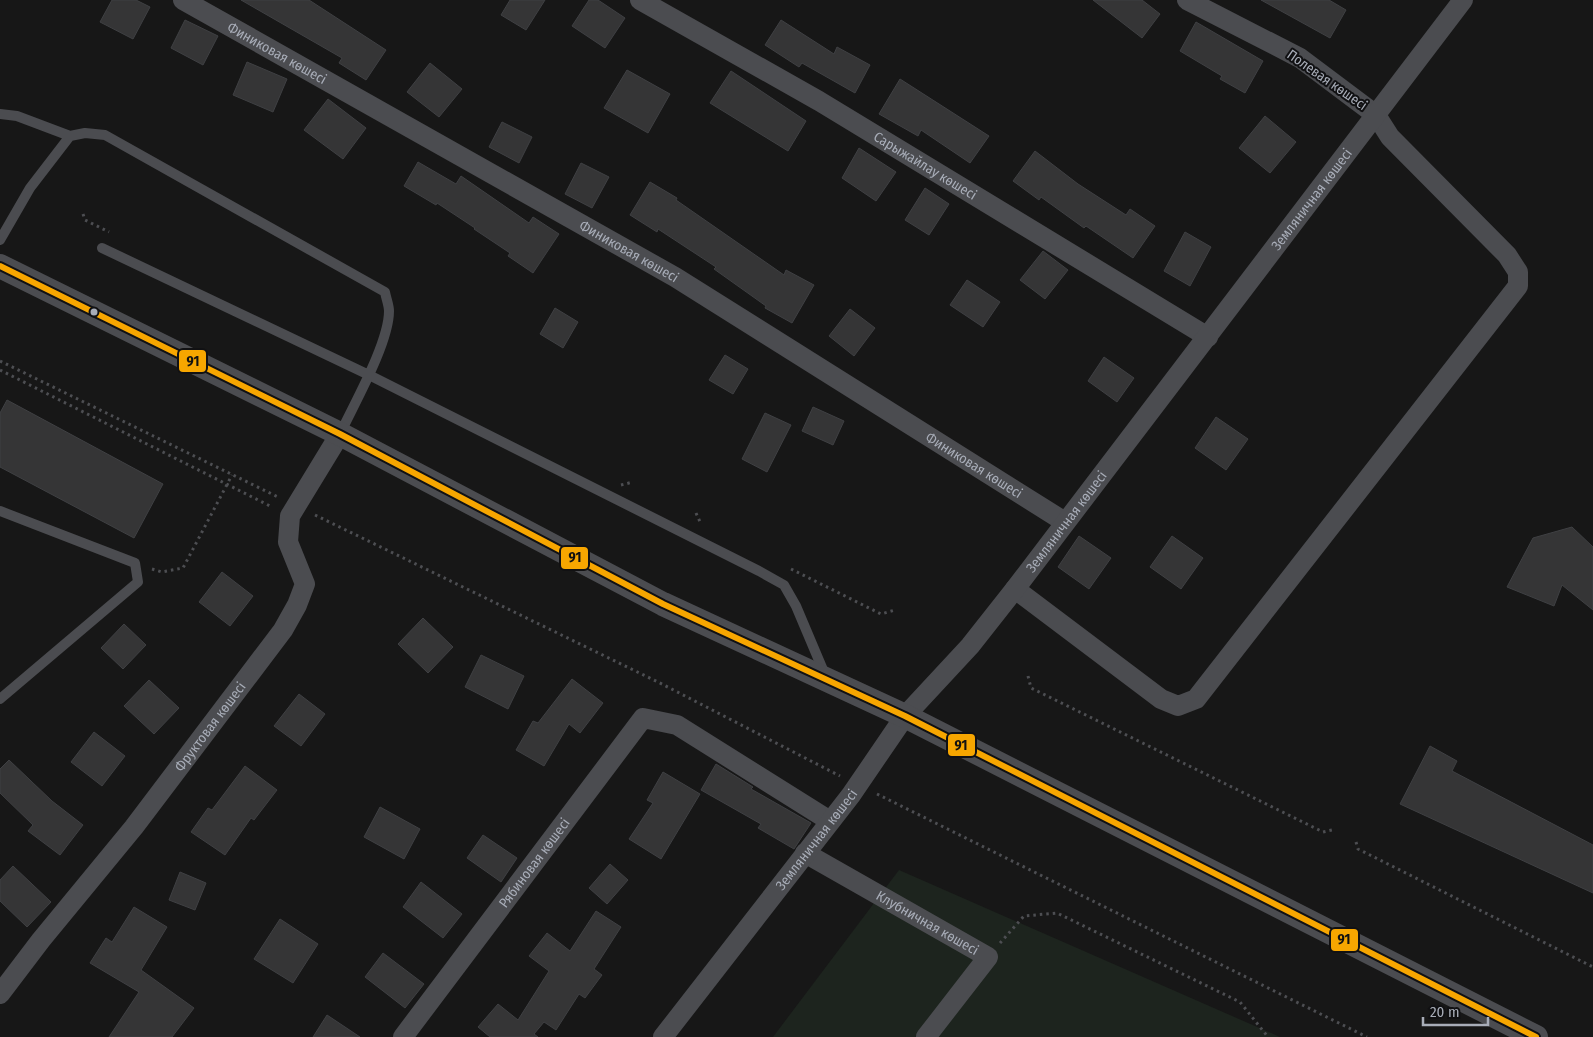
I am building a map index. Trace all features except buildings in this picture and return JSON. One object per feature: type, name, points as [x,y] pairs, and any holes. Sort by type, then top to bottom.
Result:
[{"type":"street","name":"Финиковая көшесі","points":[[183,0],[675,277],[1065,522]]},
{"type":"street","name":"Сарыжайлау көшесі","points":[[640,0],[819,101],[1208,337]]},
{"type":"street","name":"Полевая көшесі","points":[[1015,588],[1161,699],[1178,706],[1196,699],[1518,286],[1518,272],[1507,255],[1390,137],[1376,114],[1300,58],[1187,0]]},
{"type":"street","name":"Земляничная көшесі","points":[[663,1037],[858,785],[905,716],[970,646],[1208,337],[1463,0]]},
{"type":"street","points":[[0,266],[340,434],[663,604],[905,716],[1536,1037]]},
{"type":"street","name":"Фруктовая көшесі","points":[[0,994],[41,940],[134,827],[282,630],[305,584],[288,542],[293,511],[340,434]]},
{"type":"street","name":"Рябиновая көшесі","points":[[403,1037],[643,718],[677,725],[830,821]]},
{"type":"street","name":"Клубничная көшесі","points":[[806,852],[988,957],[926,1037]]},
{"type":"lane","points":[[0,114],[17,116],[70,136],[85,132],[105,135],[385,292],[390,309],[388,321],[369,374],[340,434]]},
{"type":"lane","points":[[0,240],[30,188],[70,136]]},
{"type":"lane","points":[[102,248],[369,374],[759,570],[784,585],[796,606],[828,680]]},
{"type":"lane","points":[[0,511],[135,563],[138,582],[0,698]]},
{"type":"path","points":[[0,361],[232,474],[293,511]]},
{"type":"path","points":[[0,370],[227,484],[293,511],[658,682],[858,785],[1367,1037]]},
{"type":"path","points":[[135,563],[162,572],[183,568],[232,474]]},
{"type":"path","points":[[696,513],[701,524],[709,528]]},
{"type":"path","points":[[787,567],[881,614],[895,610]]},
{"type":"path","points":[[1028,676],[1031,688],[1323,832],[1332,830]]},
{"type":"path","points":[[1356,842],[1358,849],[1593,967]]},
{"type":"path","points":[[988,957],[1024,916],[1057,913],[1240,1002],[1268,1037]]},
{"type":"shaded area","points":[[899,870],[1280,1037],[773,1037]]},
{"type":"transit line","name":"91","points":[[0,266],[340,434],[663,604],[905,716],[1536,1037]]}]
